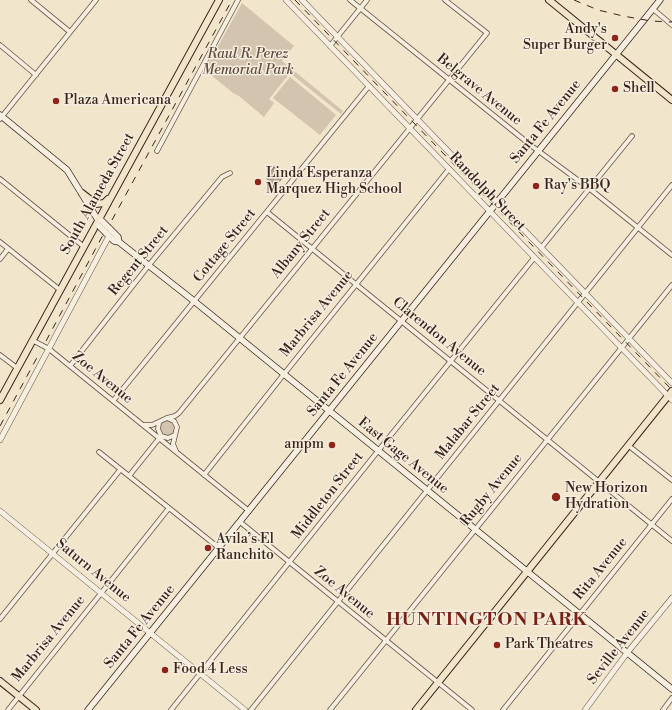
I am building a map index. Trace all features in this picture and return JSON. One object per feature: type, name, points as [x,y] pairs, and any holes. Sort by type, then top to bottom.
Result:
[{"type":"main road","name":"South Alameda Street","points":[[0,400],[83,246],[100,222],[112,195],[219,0]]},
{"type":"main road","points":[[549,0],[672,100]]},
{"type":"main road","name":"Santa Fe Avenue","points":[[88,710],[660,0]]},
{"type":"main road","name":"East Gage Avenue","points":[[1,117],[64,167],[100,222],[108,232],[118,237],[119,242],[240,338],[672,689]]},
{"type":"main road","points":[[82,193],[92,202],[100,204],[104,203],[112,195]]},
{"type":"main road","points":[[416,710],[671,396]]},
{"type":"main road","points":[[0,681],[36,710]]},
{"type":"street","points":[[31,0],[70,32]]},
{"type":"street","points":[[1,117],[96,0]]},
{"type":"street","points":[[157,151],[238,0]]},
{"type":"street","name":"Randolph Street","points":[[286,0],[450,169],[489,212],[671,396]]},
{"type":"street","name":"Randolph Street","points":[[302,0],[672,383]]},
{"type":"street","name":"Belgrave Avenue","points":[[350,0],[538,151],[590,189],[672,256]]},
{"type":"street","points":[[330,46],[367,0]]},
{"type":"street","name":"Albany Street","points":[[142,425],[152,425],[179,413],[487,33],[445,0]]},
{"type":"street","points":[[653,9],[672,25]]},
{"type":"street","points":[[0,45],[36,75]]},
{"type":"street","name":"Cottage Street","points":[[113,401],[369,86]]},
{"type":"street","points":[[541,248],[632,136]]},
{"type":"street","name":"Marbrisa Avenue","points":[[204,475],[356,284],[450,169]]},
{"type":"street","name":"Regent Street","points":[[70,366],[149,265],[222,177],[230,173]]},
{"type":"street","points":[[0,179],[83,246]]},
{"type":"street","name":"Malabar Street","points":[[250,710],[672,185]]},
{"type":"street","name":"Clarendon Avenue","points":[[267,212],[672,541]]},
{"type":"street","points":[[0,440],[49,349],[108,232]]},
{"type":"street","points":[[0,242],[60,290]]},
{"type":"street","points":[[0,260],[8,249]]},
{"type":"street","name":"Middleton Street","points":[[171,710],[534,258]]},
{"type":"street","name":"Rugby Avenue","points":[[330,710],[672,285]]},
{"type":"street","name":"Zoe Avenue","points":[[32,340],[49,349],[142,425],[160,437],[176,452],[249,511]]},
{"type":"street","points":[[0,355],[17,368]]},
{"type":"street","points":[[176,452],[173,444],[179,413]]},
{"type":"street","points":[[167,418],[174,421],[177,427]]},
{"type":"street","points":[[160,422],[158,429],[160,437]]},
{"type":"street","points":[[160,437],[168,438],[175,435]]},
{"type":"street","points":[[128,476],[160,437]]},
{"type":"street","points":[[629,446],[672,480]]},
{"type":"street","points":[[99,452],[219,548]]},
{"type":"street","points":[[0,619],[120,470]]},
{"type":"street","name":"Rita Avenue","points":[[503,710],[672,499]]},
{"type":"street","name":"Marbrisa Avenue","points":[[8,710],[169,508]]},
{"type":"street","name":"Saturn Avenue","points":[[0,511],[245,710]]},
{"type":"street","name":"Zoe Avenue","points":[[240,522],[472,710]]},
{"type":"street","name":"Seville Avenue","points":[[585,710],[672,598]]},
{"type":"street","points":[[663,710],[672,698]]},
{"type":"green space","name":"Raul R. Perez Memorial Park","points":[[242,3],[294,46],[282,61],[343,111],[341,114],[290,73],[269,99],[274,103],[264,117],[205,70]]},
{"type":"green space","points":[[290,77],[336,115],[320,135],[273,98]]},
{"type":"green space","points":[[168,420],[174,422],[176,428],[174,434],[168,436],[162,434],[160,428],[162,422]]},
{"type":"shaded area","points":[[274,167],[283,174],[284,172],[286,173],[276,186],[266,178]]},
{"type":"railway","points":[[112,220],[232,0]]},
{"type":"railway","points":[[295,0],[672,390]]},
{"type":"railway","points":[[574,0],[598,10],[623,16],[651,21],[672,22]]},
{"type":"railway","points":[[46,341],[103,235]]},
{"type":"railway","points":[[0,426],[40,352]]},
{"type":"place","name":"Andy's Super Burger","points":[[615,38]]},
{"type":"place","name":"Shell","points":[[615,89]]},
{"type":"place","name":"Plaza Americana","points":[[56,101]]},
{"type":"place","name":"Linda Esperanza Marquez High School","points":[[258,182]]},
{"type":"place","name":"Ray's BBQ","points":[[536,186]]},
{"type":"place","name":"ampm","points":[[332,445]]},
{"type":"place","name":"New Horizon Hydration","points":[[556,497]]},
{"type":"place","name":"Avila’s El Ranchito","points":[[208,548]]},
{"type":"place","name":"Park Theatres","points":[[497,645]]},
{"type":"place","name":"Food 4 Less","points":[[165,670]]},
{"type":"district","name":"HUNTINGTON PARK","points":[[487,621]]}]
